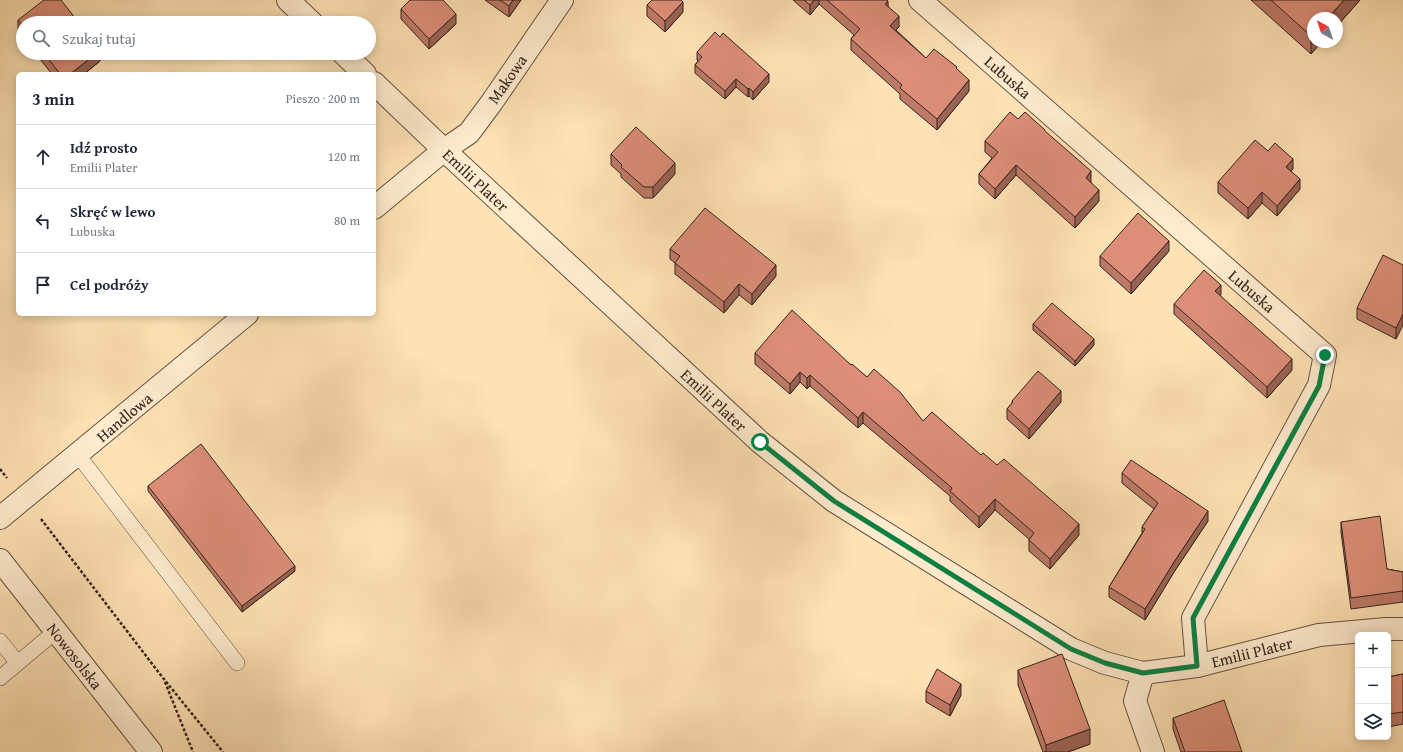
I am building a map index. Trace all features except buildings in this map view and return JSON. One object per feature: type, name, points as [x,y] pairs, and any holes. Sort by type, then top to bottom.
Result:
[{"type":"street","points":[[288,0],[305,16]]},
{"type":"street","name":"Makowa","points":[[444,150],[469,133],[562,0]]},
{"type":"street","name":"Lubuska","points":[[920,0],[1325,355],[1319,386],[1193,618],[1197,666]]},
{"type":"street","points":[[350,60],[363,72]]},
{"type":"street","name":"Emilii Plater","points":[[376,85],[444,150],[760,442],[834,501],[1071,649],[1105,663],[1143,673],[1197,666],[1319,635],[1403,629]]},
{"type":"street","points":[[376,206],[444,150]]},
{"type":"street","name":"Handlowa","points":[[0,518],[25,499],[245,316]]},
{"type":"street","name":"Nowosolska","points":[[0,560],[151,752]]},
{"type":"street","points":[[1143,673],[1136,701],[1153,752]]},
{"type":"lane","points":[[78,455],[237,663]]},
{"type":"lane","points":[[0,678],[17,662],[56,632]]},
{"type":"lane","points":[[0,641],[17,662]]},
{"type":"path","points":[[0,469],[25,499],[163,678],[223,752]]},
{"type":"path","points":[[163,678],[193,752]]},
{"type":"route","points":[[760,442],[834,501],[1071,649],[1105,663],[1143,673],[1197,666],[1193,618],[1319,386],[1325,355]]}]
